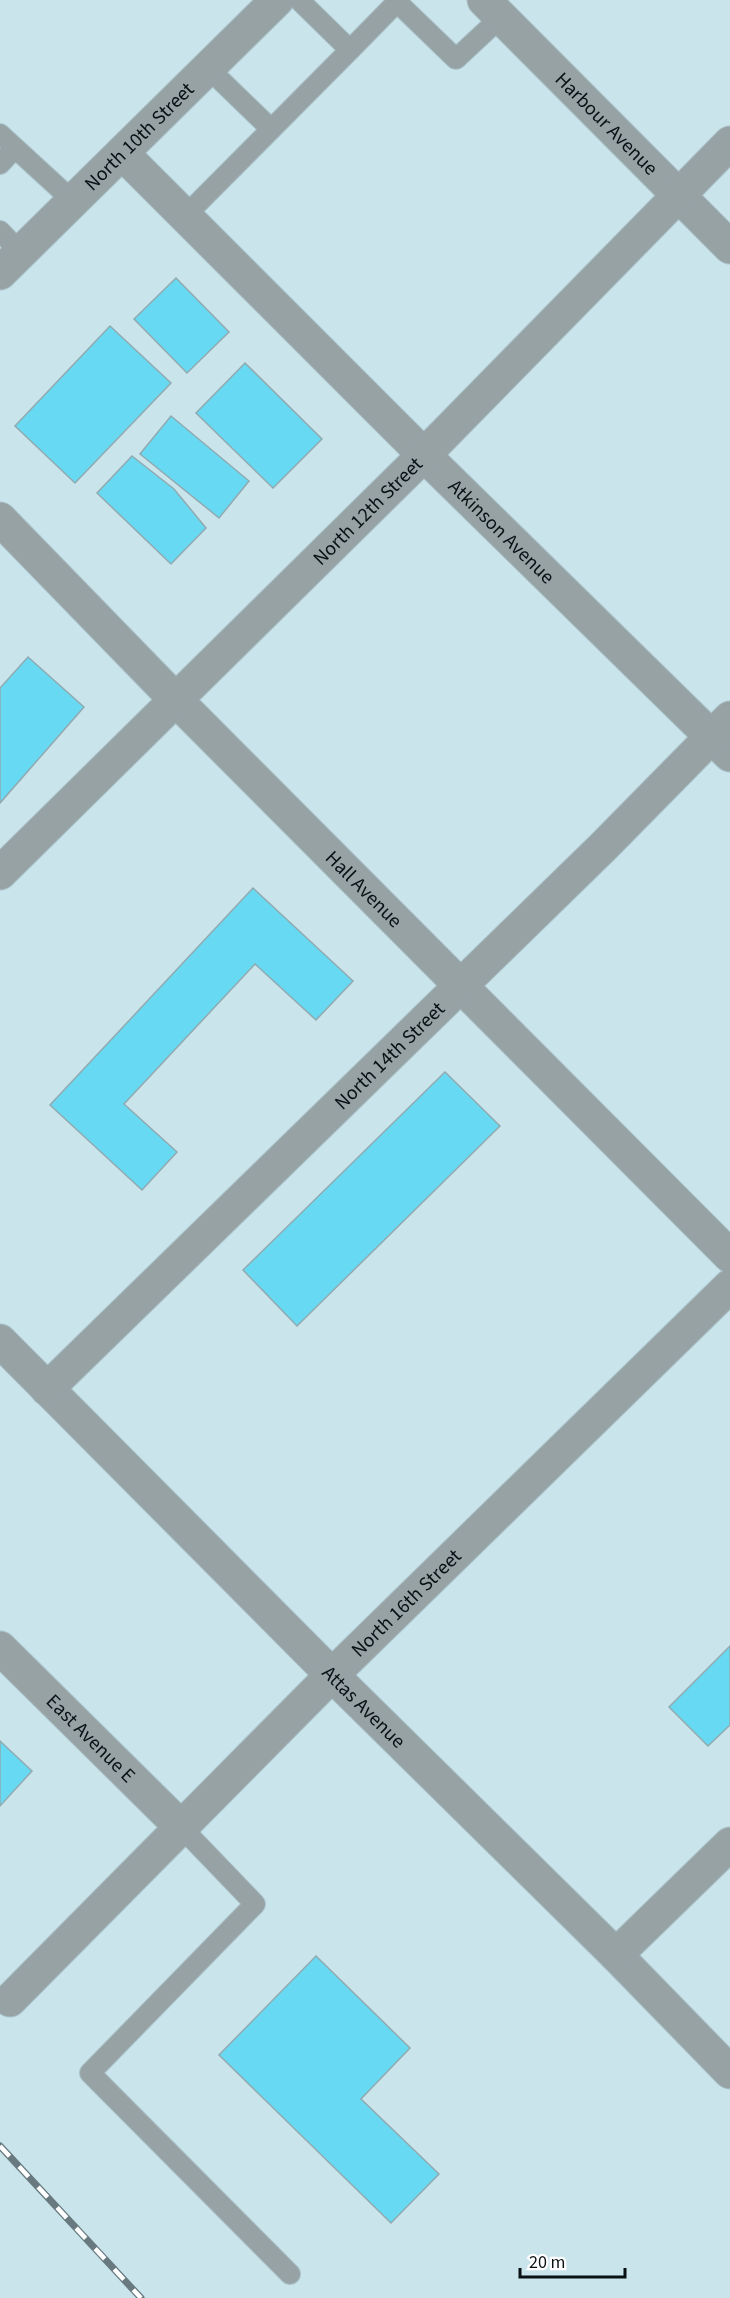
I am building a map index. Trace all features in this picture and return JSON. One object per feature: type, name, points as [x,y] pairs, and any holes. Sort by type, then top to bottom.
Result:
[{"type":"street","name":"North 10th Street","points":[[7,252],[73,201],[208,68],[259,6]]},
{"type":"street","name":"Harbour Avenue","points":[[492,8],[730,247]]},
{"type":"street","name":"North 12th Street","points":[[0,873],[424,455],[730,143]]},
{"type":"street","name":"Atkinson Avenue","points":[[122,153],[424,455],[724,736]]},
{"type":"street","name":"Hall Avenue","points":[[0,519],[175,699],[730,1256]]},
{"type":"street","name":"North 14th Street","points":[[48,1389],[604,846],[724,736]]},
{"type":"street","name":"North 16th Street","points":[[10,2000],[332,1675],[730,1286]]},
{"type":"street","name":"Attas Avenue","points":[[0,1341],[332,1675],[616,1955],[730,2072]]},
{"type":"street","name":"East Avenue E","points":[[0,1648],[182,1828]]},
{"type":"street","points":[[616,1955],[730,1844]]},
{"type":"lane","points":[[299,0],[350,50]]},
{"type":"lane","points":[[185,216],[398,2],[456,59],[492,8]]},
{"type":"lane","points":[[208,68],[271,129]]},
{"type":"lane","points":[[0,134],[73,201]]},
{"type":"lane","points":[[0,164],[15,148]]},
{"type":"lane","points":[[182,1828],[255,1904],[90,2073],[290,2274]]},
{"type":"building","points":[[176,278],[229,332],[187,373],[134,319]]},
{"type":"building","points":[[110,326],[171,383],[75,483],[15,426]]},
{"type":"building","points":[[245,363],[322,439],[273,488],[196,413]]},
{"type":"building","points":[[171,416],[249,481],[219,518],[140,454]]},
{"type":"building","points":[[132,456],[174,489],[206,528],[171,564],[97,493]]},
{"type":"building","points":[[28,657],[84,707],[0,803],[0,688]]},
{"type":"building","points":[[253,888],[353,981],[316,1020],[255,964],[124,1104],[177,1152],[142,1190],[50,1105]]},
{"type":"building","points":[[445,1072],[500,1126],[297,1326],[243,1270]]},
{"type":"building","points":[[730,1646],[730,1725],[708,1746],[669,1707]]},
{"type":"building","points":[[0,1741],[32,1771],[0,1806]]},
{"type":"building","points":[[316,1956],[410,2048],[361,2099],[439,2174],[391,2223],[219,2055]]},
{"type":"railway","points":[[0,2146],[141,2298]]}]
